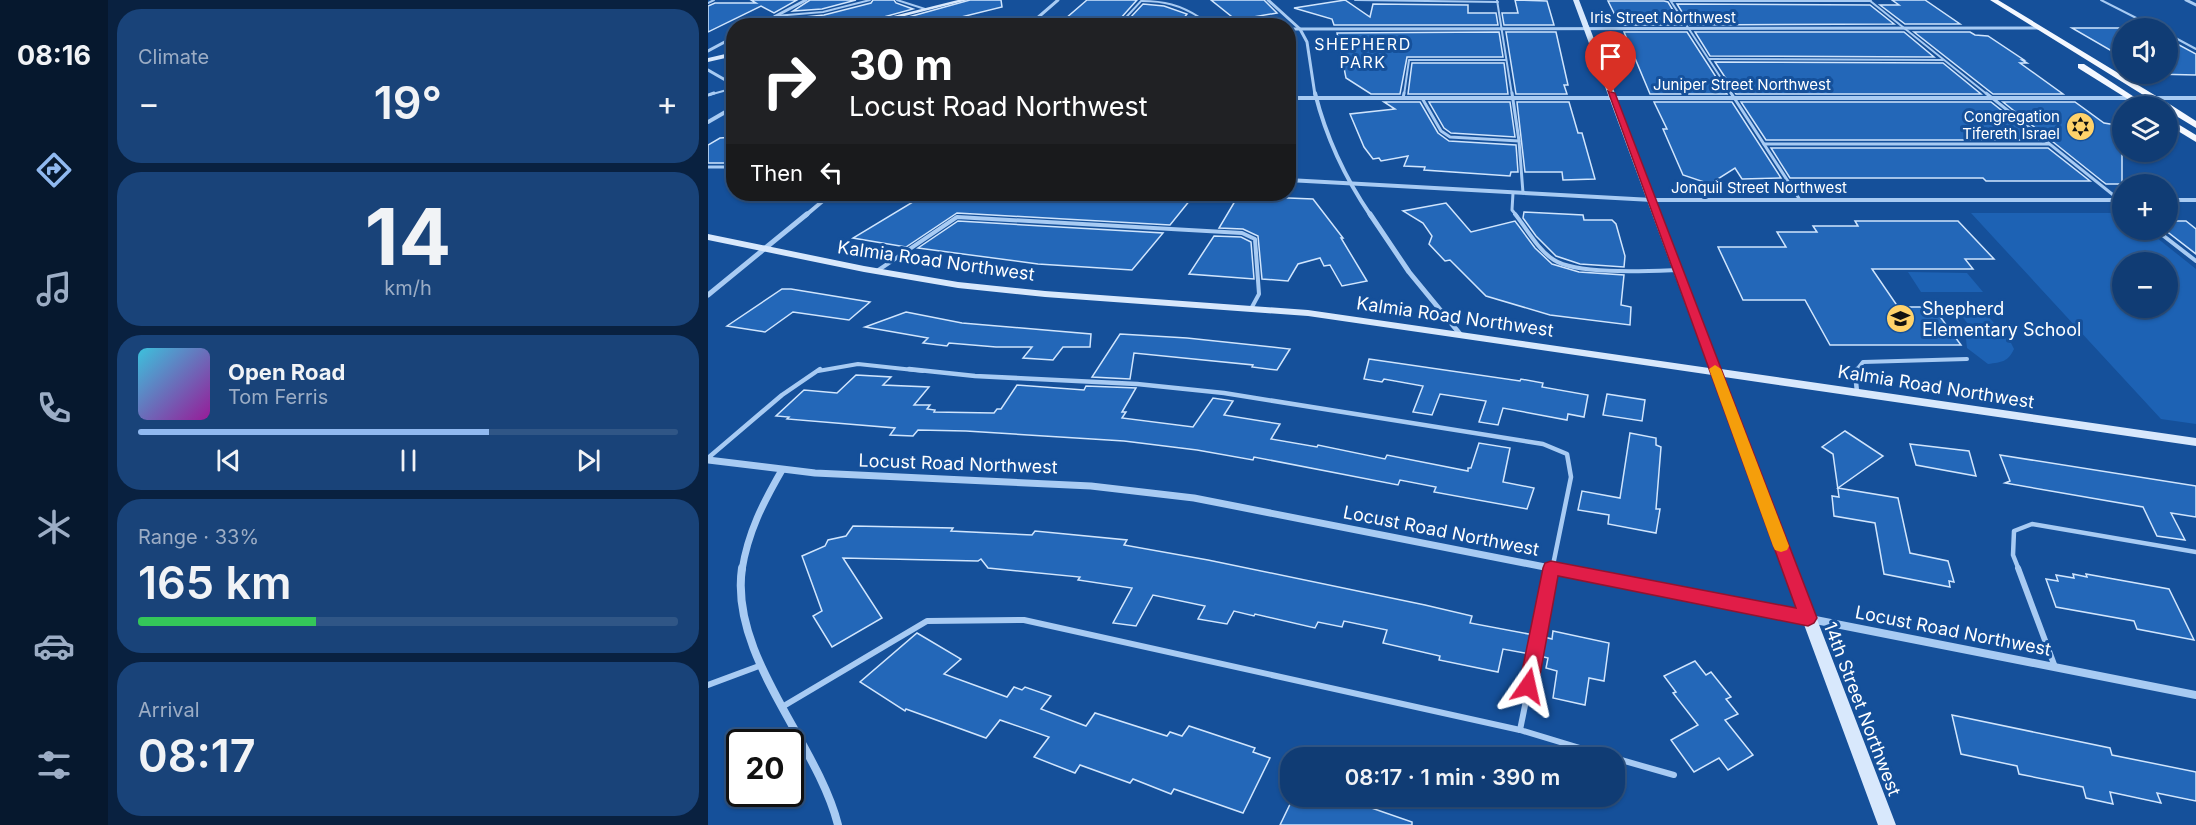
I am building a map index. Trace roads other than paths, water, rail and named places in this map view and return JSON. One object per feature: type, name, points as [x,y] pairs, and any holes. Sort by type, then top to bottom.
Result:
[{"type":"main road","points":[[1990,3],[2022,28],[2035,31]]},
{"type":"main road","points":[[1990,3],[2149,96]]},
{"type":"main road","points":[[2071,60],[2127,96]]},
{"type":"main road","points":[[2178,114],[2196,125]]},
{"type":"main road","points":[[2178,127],[2196,139]]},
{"type":"street","points":[[771,18],[806,0]]},
{"type":"street","points":[[888,18],[964,0]]},
{"type":"street","points":[[1037,17],[1058,0]]},
{"type":"street","points":[[1268,0],[1288,18]]},
{"type":"street","name":"14th Street Northwest","points":[[1576,0],[1887,825]]},
{"type":"street","points":[[2186,0],[2196,5]]},
{"type":"street","points":[[1296,25],[1309,48],[1316,98],[1327,135],[1350,183],[1409,272],[1460,334]]},
{"type":"street","name":"Iris Street Northwest","points":[[1296,29],[2022,28]]},
{"type":"street","points":[[708,51],[726,42]]},
{"type":"street","points":[[708,60],[726,56]]},
{"type":"street","points":[[708,70],[726,82]]},
{"type":"street","name":"Juniper Street Northwest","points":[[1296,98],[2112,97]]},
{"type":"street","name":"Juniper Street Northwest","points":[[2178,98],[2196,98]]},
{"type":"street","points":[[708,122],[726,112]]},
{"type":"street","name":"Jonquil Street Northwest","points":[[1296,180],[1652,200],[2112,201]]},
{"type":"street","points":[[2178,200],[2196,200]]},
{"type":"street","points":[[708,295],[823,201]]},
{"type":"street","name":"Kalmia Road Northwest","points":[[708,237],[877,271],[1008,290],[1252,307],[1460,334],[2196,442]]},
{"type":"street","name":"Locust Road Northwest","points":[[708,459],[782,470],[843,475],[1065,484],[1144,491],[1228,504],[2196,695]]},
{"type":"street","points":[[782,470],[752,514],[742,537],[736,560],[734,583],[745,633],[759,666],[818,772],[838,825]]},
{"type":"lane","points":[[708,3],[714,0]]},
{"type":"lane","points":[[775,16],[808,16],[841,10],[870,0]]},
{"type":"lane","points":[[897,0],[925,9]]},
{"type":"lane","points":[[1125,18],[1142,0],[1181,4],[1198,18]]},
{"type":"lane","points":[[1355,0],[1498,1],[1519,141],[1523,193]]},
{"type":"lane","points":[[2101,0],[2136,18]]},
{"type":"lane","points":[[1670,1],[1870,1],[2112,193]]},
{"type":"lane","points":[[1670,1],[1800,200]]},
{"type":"lane","points":[[1010,18],[1037,17]]},
{"type":"lane","points":[[2178,39],[2196,49]]},
{"type":"lane","points":[[1709,59],[1945,60]]},
{"type":"lane","points":[[1403,98],[1409,60],[1506,60]]},
{"type":"lane","points":[[708,95],[726,89]]},
{"type":"lane","points":[[1422,98],[1441,131],[1450,136],[1519,141]]},
{"type":"lane","points":[[1764,144],[2050,144]]},
{"type":"lane","points":[[708,167],[726,167]]},
{"type":"lane","points":[[1513,193],[1512,210],[1560,263],[1592,268],[1678,270]]},
{"type":"lane","points":[[877,271],[957,217],[1242,233],[1255,239],[1259,294],[1252,307]]},
{"type":"lane","points":[[2169,240],[2196,261]]},
{"type":"lane","points":[[1857,392],[1855,372],[1863,362],[1967,359]]},
{"type":"lane","points":[[708,459],[782,395],[820,369],[858,364],[975,376],[1137,384],[1224,393],[1544,444],[1567,454],[1571,477],[1520,730]]},
{"type":"lane","points":[[2055,667],[2013,555],[2014,531],[2032,524],[2196,552]]},
{"type":"lane","points":[[782,707],[927,621],[1024,620],[1520,730],[1577,747]]},
{"type":"lane","points":[[708,685],[759,666]]},
{"type":"lane","points":[[1625,761],[1674,775]]},
{"type":"place","name":"Congregation Tifereth Israel","points":[[2081,126]]},
{"type":"place","name":"Shepherd Elementary School","points":[[1901,319]]},
{"type":"district","name":"SHEPHERD PARK","points":[[1363,53]]}]
